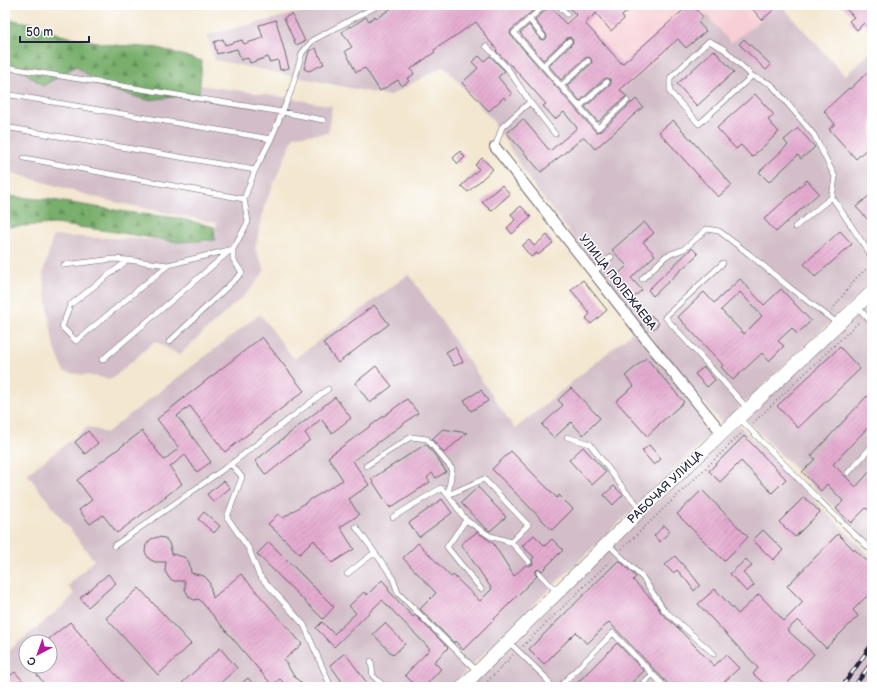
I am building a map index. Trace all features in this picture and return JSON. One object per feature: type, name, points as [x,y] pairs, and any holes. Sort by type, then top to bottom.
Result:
[{"type":"street","name":"УЛИЦА ПОЛЕЖАЕВА","points":[[495,147],[648,342],[722,433]]},
{"type":"street","name":"РАБОЧАЯ УЛИЦА","points":[[462,687],[743,413],[832,320],[857,306],[872,292]]},
{"type":"lane","points":[[102,360],[233,249],[248,222],[244,199],[255,170],[291,91],[302,53],[313,40],[379,5]]},
{"type":"lane","points":[[545,5],[514,33],[542,66],[598,128],[627,101]]},
{"type":"lane","points":[[558,5],[567,14]]},
{"type":"lane","points":[[529,19],[543,36]]},
{"type":"lane","points":[[542,66],[569,41]]},
{"type":"lane","points":[[752,76],[699,124],[670,92],[670,78],[710,41],[724,49],[752,76],[771,84],[814,135],[835,177],[832,197],[795,228]]},
{"type":"lane","points":[[486,46],[508,69],[530,102],[555,134]]},
{"type":"lane","points":[[561,86],[588,61]]},
{"type":"lane","points":[[5,67],[323,120]]},
{"type":"lane","points":[[579,107],[606,82]]},
{"type":"lane","points":[[5,94],[270,139]]},
{"type":"lane","points":[[495,147],[502,127],[530,102]]},
{"type":"lane","points":[[5,127],[255,170]]},
{"type":"lane","points":[[24,158],[244,199]]},
{"type":"lane","points":[[832,197],[872,257]]},
{"type":"lane","points":[[642,279],[666,256],[684,249],[707,229],[719,231],[832,320]]},
{"type":"lane","points":[[64,265],[114,259],[168,264],[233,249]]},
{"type":"lane","points":[[169,342],[242,273],[233,259],[233,249]]},
{"type":"lane","points":[[594,272],[611,257]]},
{"type":"lane","points":[[128,260],[70,305],[62,327],[76,341],[168,264]]},
{"type":"lane","points":[[723,263],[665,317],[743,413],[748,428],[872,551]]},
{"type":"lane","points":[[857,306],[872,323]]},
{"type":"lane","points":[[114,546],[231,464],[328,389]]},
{"type":"lane","points":[[366,466],[411,437],[427,439],[452,470],[448,495]]},
{"type":"lane","points":[[567,437],[590,444],[626,492],[642,510]]},
{"type":"lane","points":[[848,473],[872,446]]},
{"type":"lane","points":[[231,464],[242,477],[228,517],[250,548],[259,575],[304,625],[330,687]]},
{"type":"lane","points":[[448,495],[484,479],[528,525],[511,542]]},
{"type":"lane","points":[[393,516],[441,488],[448,495],[466,520],[490,536],[511,542],[529,562]]},
{"type":"lane","points":[[466,520],[447,547],[481,589]]},
{"type":"lane","points":[[356,527],[392,576],[398,593],[478,672]]},
{"type":"lane","points":[[608,543],[643,578],[664,610],[714,654]]},
{"type":"lane","points":[[347,574],[374,553]]},
{"type":"lane","points":[[540,573],[557,593]]},
{"type":"lane","points":[[559,687],[613,633],[665,687]]},
{"type":"lane","points":[[508,641],[545,677],[552,687]]},
{"type":"lane","points":[[371,661],[373,676],[385,687]]},
{"type":"lane","points":[[639,687],[653,674]]},
{"type":"path","points":[[832,320],[856,278],[872,264]]},
{"type":"path","points":[[482,687],[748,428],[866,316]]},
{"type":"shaded area","points":[[357,5],[584,5],[560,27],[620,92],[707,15],[731,43],[781,5],[845,76],[872,51],[872,283],[722,424],[674,366],[532,184],[493,121],[444,66],[389,96],[215,60],[207,35],[327,6],[352,8]]},
{"type":"shaded area","points":[[584,5],[780,5],[731,44],[707,16],[620,92],[560,27]]},
{"type":"shaded area","points":[[5,58],[278,96],[332,106],[328,133],[294,136],[264,207],[255,249],[265,270],[253,287],[179,355],[155,341],[112,379],[64,372],[53,343],[43,274],[53,236],[209,242],[217,223],[105,200],[9,172],[5,165]]},
{"type":"shaded area","points":[[409,274],[515,429],[634,331],[715,430],[450,687],[5,687],[5,654],[18,643],[18,674],[58,674],[58,634],[29,634],[64,605],[74,594],[68,586],[94,560],[27,474],[88,427],[106,433],[260,314],[294,359]]},
{"type":"shaded area","points":[[866,306],[872,314],[872,545],[745,419]]},
{"type":"shaded area","points":[[738,424],[872,558],[872,622],[870,625],[872,627],[872,687],[468,687]]},
{"type":"green space","points":[[5,19],[31,23],[60,35],[113,45],[158,48],[202,61],[199,94],[148,100],[104,88],[76,66],[43,86],[26,73],[5,63]]},
{"type":"green space","points":[[5,196],[52,200],[133,213],[178,218],[214,227],[215,240],[177,242],[55,224],[5,227]]},
{"type":"building","points":[[396,5],[539,5],[511,30],[510,34],[595,131],[601,131],[636,99],[643,107],[595,149],[584,137],[541,172],[507,133],[523,119],[550,151],[577,128],[564,112],[555,119],[543,106],[546,104],[511,65],[496,51],[497,50],[476,22],[434,50],[435,52],[411,69],[414,74],[407,79],[409,81],[402,86],[398,80],[380,91],[365,68],[356,72],[345,51],[352,47],[342,32],[366,17],[369,21],[375,16],[377,18]]},
{"type":"building","points":[[549,5],[566,24],[576,15],[567,5],[634,5],[622,16],[624,19],[611,31],[596,13],[585,23],[622,64],[689,5],[692,5],[703,17],[698,22],[706,31],[686,48],[678,39],[620,90],[627,97],[624,98],[598,122],[585,107],[610,85],[610,79],[604,79],[580,101],[567,86],[591,64],[591,59],[589,57],[585,58],[561,80],[549,66],[572,44],[572,39],[570,37],[567,38],[543,60],[520,33],[529,25],[540,39],[546,39],[546,34],[535,20],[548,8]]},
{"type":"building","points":[[749,5],[779,5],[762,20]]},
{"type":"building","points":[[842,5],[872,5],[872,32],[864,23],[857,30],[849,21],[854,17]]},
{"type":"building","points":[[292,14],[305,41],[296,45],[284,18]]},
{"type":"building","points":[[276,20],[289,68],[280,70],[278,60],[269,62],[268,57],[250,63],[248,58],[241,60],[237,49],[217,54],[214,42],[223,39],[225,45],[242,40],[244,44],[263,38],[259,25]]},
{"type":"building","points":[[744,39],[771,65],[766,70],[739,44]]},
{"type":"building","points":[[316,48],[324,64],[309,71],[304,69],[309,51]]},
{"type":"building","points":[[714,50],[734,72],[697,106],[677,84]]},
{"type":"building","points":[[479,56],[484,61],[490,56],[505,71],[498,77],[512,94],[506,100],[504,97],[489,111],[462,83],[478,68],[472,62]]},
{"type":"building","points":[[872,68],[872,144],[856,159],[829,129],[835,124],[824,111]]},
{"type":"building","points":[[755,94],[774,115],[768,120],[779,132],[752,157],[741,145],[736,149],[717,128]]},
{"type":"building","points":[[673,120],[732,185],[718,197],[659,132]]},
{"type":"building","points":[[798,128],[815,147],[801,159],[798,155],[769,182],[759,172],[788,145],[784,140]]},
{"type":"building","points":[[460,151],[465,157],[458,164],[453,158]]},
{"type":"building","points":[[482,158],[493,169],[468,192],[461,186],[479,169],[475,165]]},
{"type":"building","points":[[807,180],[819,193],[776,232],[764,219]]},
{"type":"building","points":[[502,185],[510,194],[491,211],[482,202]]},
{"type":"building","points":[[872,193],[872,224],[856,207]]},
{"type":"building","points":[[521,206],[531,217],[512,234],[507,228],[515,220],[511,214]]},
{"type":"building","points":[[644,222],[654,233],[643,242],[655,255],[631,278],[642,290],[634,297],[616,276],[627,266],[612,250]]},
{"type":"building","points":[[840,231],[852,244],[815,277],[804,264]]},
{"type":"building","points":[[547,235],[553,243],[538,255],[537,253],[531,257],[522,246],[529,240],[534,246]]},
{"type":"building","points":[[692,248],[698,254],[653,296],[648,290]]},
{"type":"building","points":[[740,279],[764,305],[781,289],[811,321],[797,334],[792,328],[778,341],[784,346],[769,361],[762,353],[733,380],[721,367],[723,365],[678,317],[704,292],[714,303]],"holes":[[[740,292],[762,316],[744,334],[721,310]]]},
{"type":"building","points":[[583,280],[607,310],[591,324],[586,318],[590,314],[571,290]]},
{"type":"building","points":[[374,305],[389,324],[338,363],[323,343]]},
{"type":"building","points":[[651,315],[659,323],[654,329],[646,321]]},
{"type":"building","points":[[262,337],[304,391],[225,452],[190,406],[177,416],[211,462],[197,472],[185,455],[170,467],[182,484],[117,533],[103,515],[90,524],[79,510],[92,500],[77,480],[142,431],[164,460],[179,448],[157,419]]},
{"type":"building","points":[[455,347],[463,362],[454,366],[446,352]]},
{"type":"building","points":[[840,347],[860,369],[798,428],[777,406]]},
{"type":"building","points":[[646,358],[684,402],[647,436],[616,401],[634,386],[625,376]]},
{"type":"building","points":[[376,366],[392,386],[370,403],[355,383]]},
{"type":"building","points":[[704,367],[715,380],[707,387],[695,374]]},
{"type":"building","points":[[571,388],[600,418],[583,435],[571,422],[554,438],[542,425],[563,405],[558,400]]},
{"type":"building","points":[[481,390],[488,401],[471,411],[464,400]]},
{"type":"building","points":[[867,396],[872,401],[872,423],[833,464],[856,487],[872,469],[872,513],[866,508],[851,523],[836,509],[843,501],[827,484],[821,491],[802,472],[815,459],[811,456]]},
{"type":"building","points":[[335,397],[351,418],[332,433],[321,419],[305,433],[310,440],[266,475],[255,461]]},
{"type":"building","points":[[407,399],[418,413],[353,461],[369,485],[349,499],[359,515],[340,527],[354,549],[332,563],[314,540],[300,554],[268,524],[278,514],[283,518],[343,480],[328,457]]},
{"type":"building","points":[[443,429],[467,433],[444,453],[432,439]]},
{"type":"building","points":[[88,431],[98,443],[85,454],[75,442]]},
{"type":"building","points":[[744,436],[786,479],[772,493],[741,461],[720,482],[709,471]]},
{"type":"building","points":[[426,444],[446,472],[436,478],[432,473],[427,478],[430,482],[390,508],[371,479]]},
{"type":"building","points":[[649,445],[661,459],[654,465],[642,451]]},
{"type":"building","points":[[583,447],[606,472],[592,485],[569,460]]},
{"type":"building","points":[[511,451],[557,498],[559,495],[573,509],[552,530],[492,469]]},
{"type":"building","points":[[224,481],[230,488],[213,502],[207,494]]},
{"type":"building","points":[[614,486],[623,495],[613,505],[604,495]]},
{"type":"building","points":[[478,487],[506,517],[490,531],[483,526],[461,503]]},
{"type":"building","points":[[702,490],[748,537],[724,561],[677,514]]},
{"type":"building","points":[[804,497],[820,512],[795,537],[779,522]]},
{"type":"building","points":[[442,499],[452,513],[419,537],[409,523]]},
{"type":"building","points":[[204,512],[220,526],[214,533],[198,519]]},
{"type":"building","points":[[664,525],[670,531],[660,542],[654,536]]},
{"type":"building","points":[[763,530],[783,550],[773,560],[753,540]]},
{"type":"building","points":[[477,532],[493,543],[514,576],[526,565],[529,566],[533,564],[532,559],[534,557],[522,546],[534,535],[545,546],[552,539],[563,550],[542,571],[540,569],[536,570],[535,574],[537,576],[463,650],[420,609],[436,593],[403,558],[418,543],[451,577],[453,575],[480,601],[492,589],[461,544]]},
{"type":"building","points":[[838,534],[872,566],[872,591],[853,610],[858,616],[826,648],[798,620],[787,630],[814,654],[784,687],[768,687],[753,674],[758,668],[698,604],[715,589],[738,614],[759,594],[784,621],[803,602],[787,586]]},
{"type":"building","points":[[158,537],[165,538],[169,543],[172,554],[184,557],[189,562],[191,573],[204,576],[209,581],[213,598],[241,574],[302,644],[284,660],[294,676],[305,687],[288,687],[280,679],[272,685],[199,599],[194,600],[189,597],[185,589],[185,581],[174,581],[169,578],[165,571],[166,562],[155,562],[149,559],[145,552],[146,545],[151,539]]},
{"type":"building","points":[[269,542],[334,607],[323,619],[257,554]]},
{"type":"building","points":[[675,556],[700,585],[694,591],[677,570],[673,573],[665,565]]},
{"type":"building","points":[[746,559],[752,566],[743,573],[754,585],[747,592],[730,574]]},
{"type":"building","points":[[619,560],[636,577],[633,580],[656,604],[661,613],[676,626],[714,666],[726,655],[739,668],[719,687],[669,687],[668,684],[609,622],[587,644],[576,632],[544,664],[529,649]]},
{"type":"building","points":[[108,574],[116,583],[88,607],[80,598]]},
{"type":"building","points":[[382,580],[389,588],[388,590],[413,617],[415,615],[448,648],[434,662],[441,669],[424,687],[417,687],[405,675],[430,649],[382,600],[334,647],[316,628],[322,622],[334,634],[356,613],[349,606],[364,592],[367,595]]},
{"type":"building","points":[[139,588],[191,644],[158,675],[106,618]]},
{"type":"building","points":[[70,622],[127,687],[47,687],[36,674],[58,674],[58,634],[55,634]]},
{"type":"building","points":[[385,623],[405,644],[393,655],[373,634]]},
{"type":"building","points":[[617,643],[644,671],[627,687],[573,687]]},
{"type":"building","points":[[220,648],[237,668],[216,687],[186,687],[182,683]]},
{"type":"building","points":[[345,653],[370,687],[346,687],[330,665]]},
{"type":"building","points":[[15,672],[28,687],[5,687],[5,680]]},
{"type":"building","points":[[248,678],[256,687],[237,687]]},
{"type":"railway","points":[[842,687],[872,644]]},
{"type":"railway","points":[[854,687],[872,662]]}]
